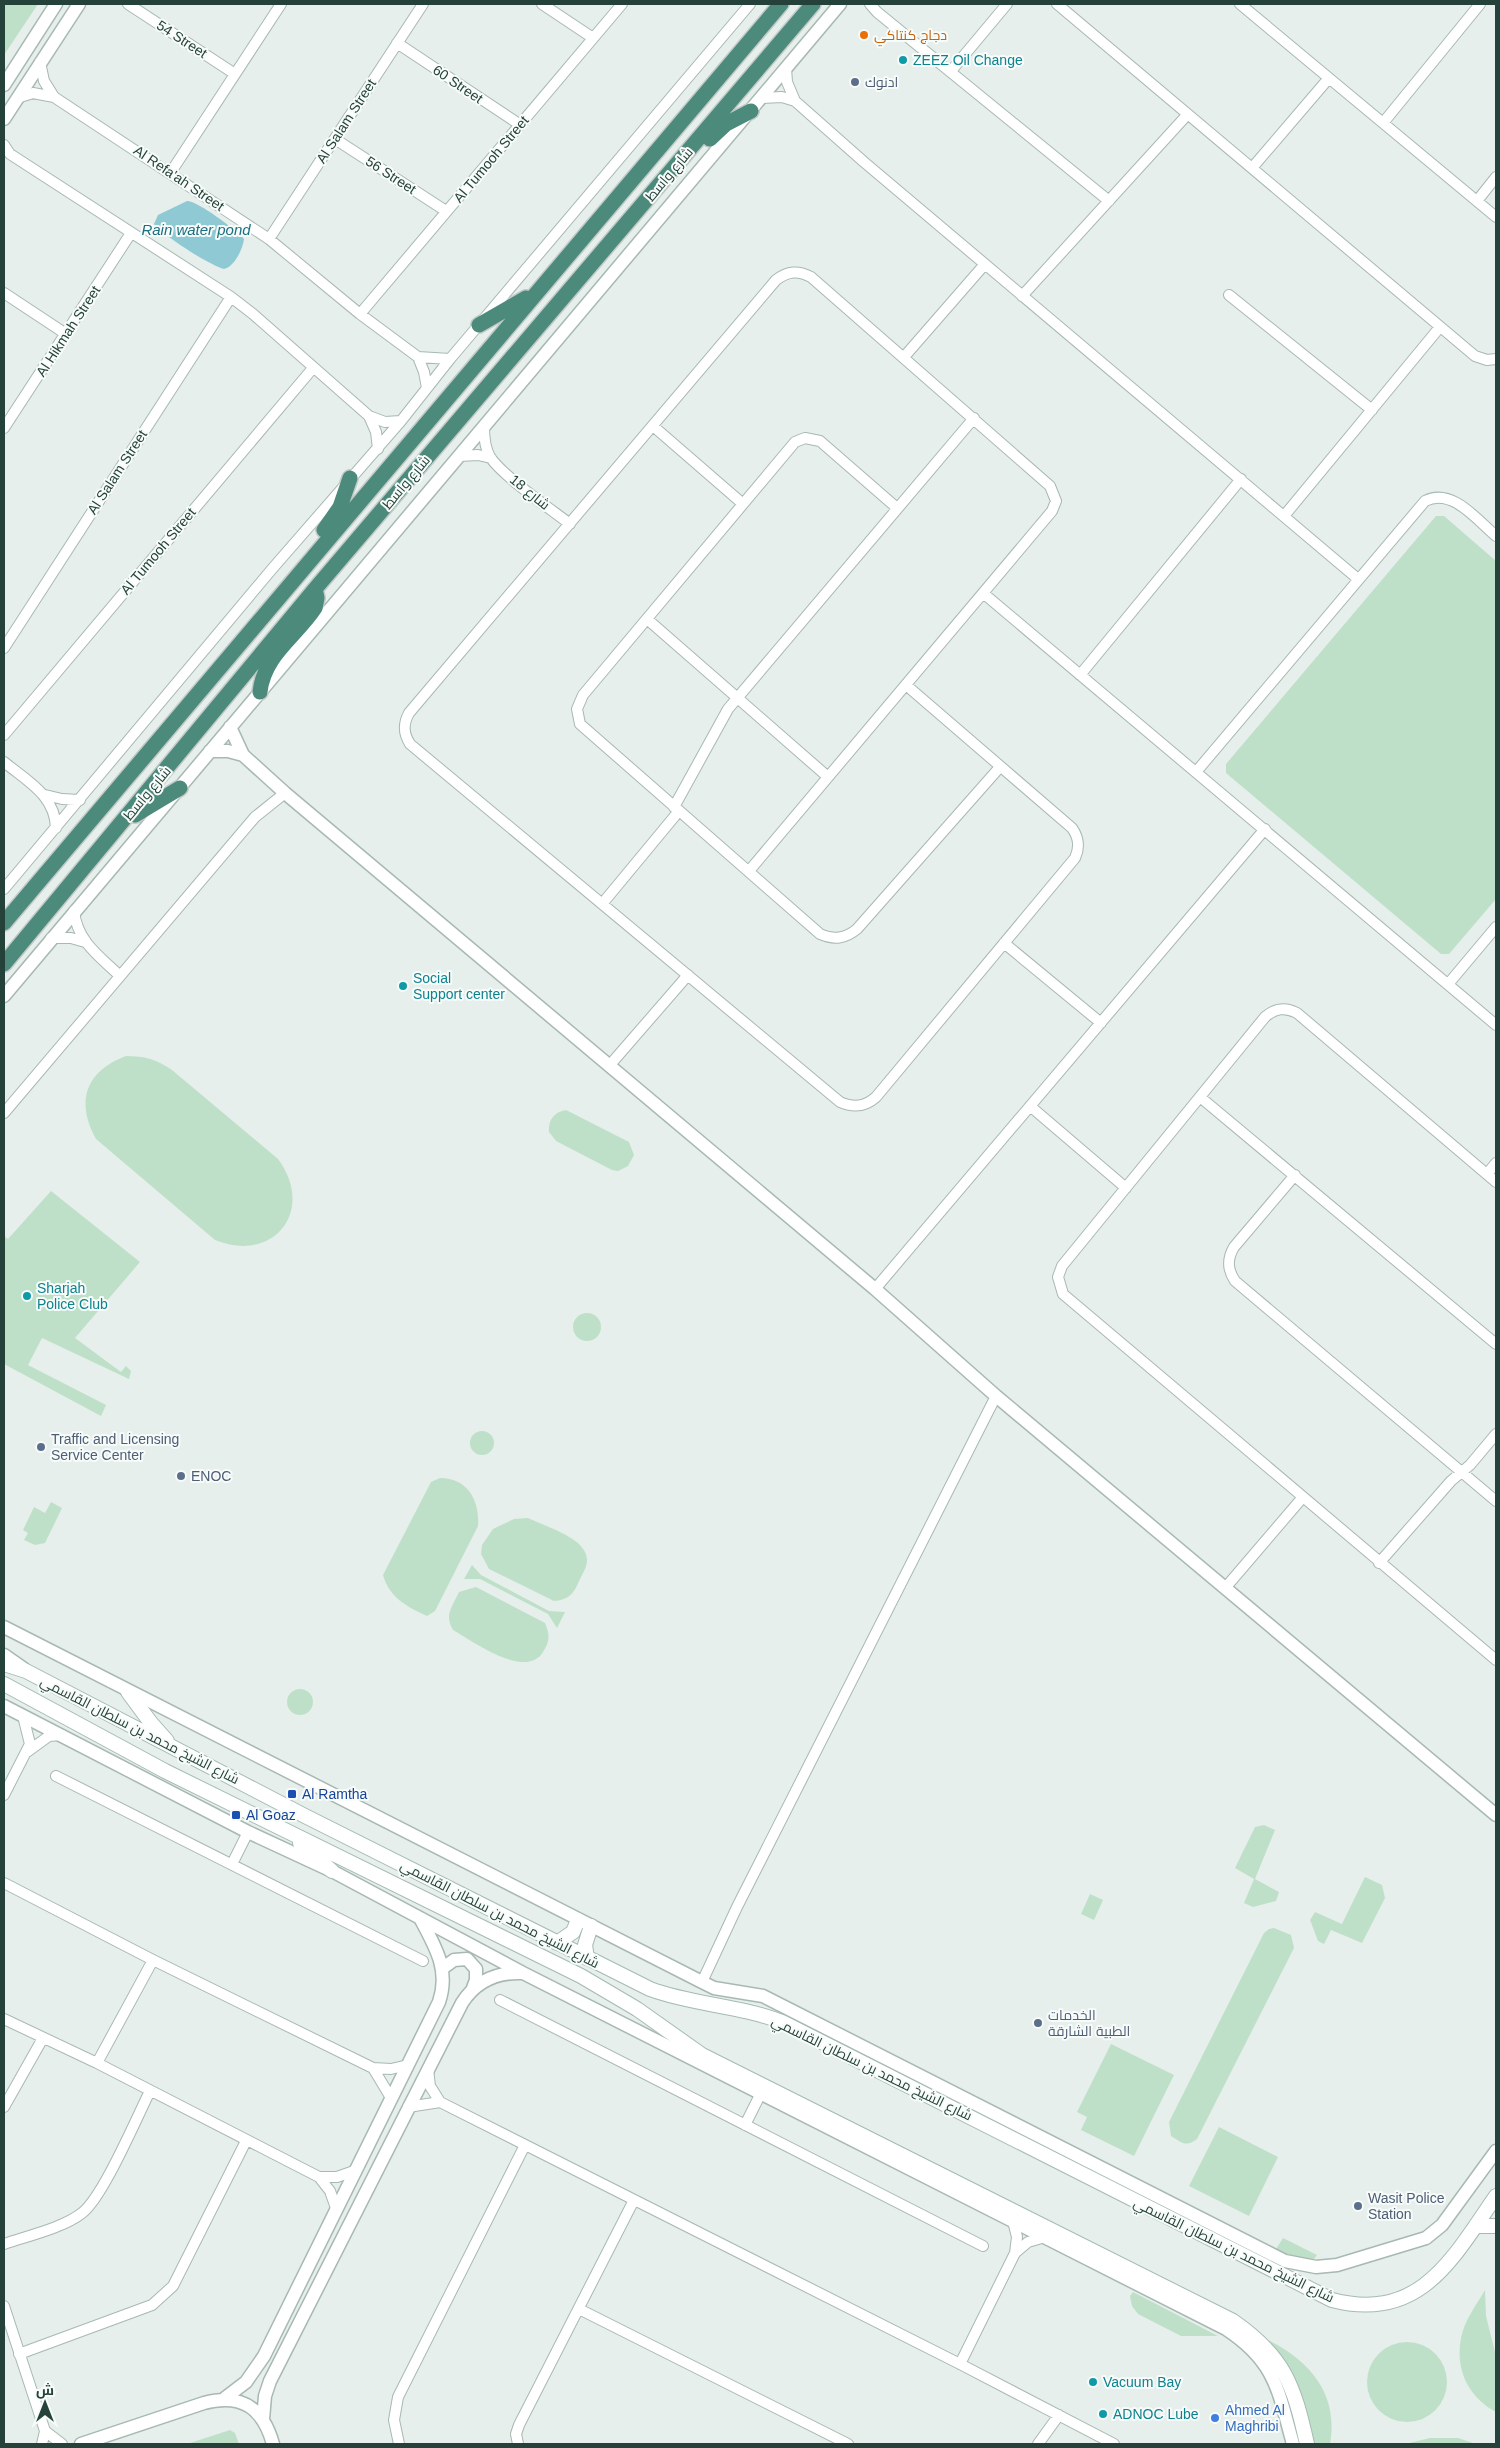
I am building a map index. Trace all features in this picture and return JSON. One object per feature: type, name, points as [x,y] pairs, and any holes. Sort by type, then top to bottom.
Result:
[{"type":"highway","name":"شارع واسط","points":[[4,924],[781,4]]},
{"type":"highway","name":"شارع واسط","points":[[4,964],[315,588],[813,4]]},
{"type":"highway","points":[[660,184],[676,176],[718,130],[751,111]]},
{"type":"highway","points":[[479,325],[513,307],[541,287]]},
{"type":"highway","points":[[294,582],[298,562],[337,514],[350,478]]},
{"type":"highway","points":[[260,692],[261,681],[268,664],[315,608],[317,598],[315,588]]},
{"type":"highway","points":[[123,822],[180,788]]},
{"type":"main road","name":"شارع الشيخ محمد بن سلطان القاسمي","points":[[4,1664],[26,1671],[177,1750],[587,1958],[661,1993],[738,2008],[782,2022],[1332,2300],[1356,2304],[1380,2304],[1415,2293],[1443,2270],[1496,2196]]},
{"type":"main road","name":"شارع الشيخ محمد بن سلطان القاسمي","points":[[4,1684],[10,1691],[292,1835],[581,1976],[637,2008],[702,2055],[946,2182],[1220,2314],[1245,2329],[1267,2349],[1284,2373],[1297,2399],[1307,2444]]},
{"type":"main road","points":[[128,1692],[151,1723],[177,1750]]},
{"type":"main road","points":[[292,1835],[332,1872]]},
{"type":"main road","points":[[557,1943],[584,1923]]},
{"type":"main road","points":[[584,1923],[587,1958]]},
{"type":"main road","points":[[1476,2226],[1496,2226]]},
{"type":"street","points":[[4,85],[56,4]]},
{"type":"street","points":[[4,119],[79,4]]},
{"type":"street","name":"54 Street","points":[[128,4],[235,74]]},
{"type":"street","points":[[170,172],[281,4]]},
{"type":"street","name":"Al Salam Street","points":[[269,239],[423,4]]},
{"type":"street","points":[[542,4],[593,38]]},
{"type":"street","name":"Al Tumooh Street","points":[[360,314],[622,4]]},
{"type":"street","points":[[4,889],[350,478],[378,449],[450,359],[750,4]]},
{"type":"street","points":[[4,996],[840,4]]},
{"type":"street","points":[[951,72],[1008,4]]},
{"type":"street","points":[[1056,4],[1475,356],[1488,360],[1496,359]]},
{"type":"street","points":[[1240,4],[1496,217]]},
{"type":"street","points":[[1383,123],[1480,4]]},
{"type":"street","points":[[874,8],[1109,201]]},
{"type":"street","name":"60 Street","points":[[397,43],[519,124]]},
{"type":"street","points":[[40,62],[44,81],[54,97]]},
{"type":"street","points":[[786,68],[787,82],[795,101]]},
{"type":"street","points":[[1252,168],[1329,78]]},
{"type":"street","name":"Al Refa'ah Street","points":[[17,98],[33,93],[54,97],[269,239],[360,314],[418,357]]},
{"type":"street","points":[[761,98],[782,97],[795,101],[1022,296],[1358,579]]},
{"type":"street","points":[[1022,296],[1187,115]]},
{"type":"street","name":"56 Street","points":[[335,139],[446,211]]},
{"type":"street","points":[[4,145],[7,154],[231,297],[369,416],[385,422],[401,421]]},
{"type":"street","points":[[1477,201],[1496,177]]},
{"type":"street","name":"Al Hikmah Street","points":[[4,428],[131,233]]},
{"type":"street","points":[[904,357],[985,264]]},
{"type":"street","points":[[749,871],[1052,511],[1056,501],[1050,486],[811,277],[797,272],[789,272],[776,280],[409,713],[404,732],[410,744],[840,1102],[855,1106],[863,1105],[876,1097],[1075,858],[1079,846],[1076,833],[1072,828],[906,685]]},
{"type":"street","points":[[4,293],[66,334]]},
{"type":"street","points":[[1229,295],[1372,410]]},
{"type":"street","name":"Al Salam Street","points":[[4,648],[231,297]]},
{"type":"street","points":[[1284,516],[1440,327]]},
{"type":"street","points":[[418,357],[434,360],[450,359]]},
{"type":"street","points":[[418,357],[424,372],[427,388]]},
{"type":"street","name":"Al Tumooh Street","points":[[4,735],[313,368]]},
{"type":"street","points":[[369,416],[376,432],[378,449]]},
{"type":"street","points":[[602,904],[676,809],[720,721],[737,698],[974,418]]},
{"type":"street","points":[[653,426],[744,504]]},
{"type":"street","points":[[484,427],[486,446],[491,458]]},
{"type":"street","points":[[898,508],[820,441],[810,437],[796,442],[583,695],[579,702],[578,717],[585,730],[820,934],[835,938],[851,934],[1000,767]]},
{"type":"street","points":[[459,456],[478,455],[491,458]]},
{"type":"street","name":"شارع 18","points":[[491,458],[570,524]]},
{"type":"street","points":[[1080,675],[1241,480]]},
{"type":"street","points":[[1196,772],[1421,505],[1430,499],[1440,497],[1451,499],[1496,536]]},
{"type":"street","points":[[983,594],[1496,1024]]},
{"type":"street","points":[[647,619],[828,777]]},
{"type":"street","points":[[230,727],[243,755],[285,792],[875,1289],[996,1396],[1496,1815]]},
{"type":"street","points":[[210,751],[224,750],[243,755]]},
{"type":"street","points":[[4,762],[45,795],[54,810],[56,828]]},
{"type":"street","points":[[4,1113],[255,817],[285,792]]},
{"type":"street","points":[[45,795],[62,799],[80,800]]},
{"type":"street","points":[[875,1289],[1265,830]]},
{"type":"street","points":[[74,911],[76,924],[84,942],[120,975]]},
{"type":"street","points":[[1449,983],[1496,927]]},
{"type":"street","points":[[51,938],[65,937],[84,942]]},
{"type":"street","points":[[1004,943],[1101,1023]]},
{"type":"street","points":[[609,1066],[688,975]]},
{"type":"street","points":[[1496,1182],[1305,1019],[1291,1010],[1276,1010],[1264,1017],[1062,1266],[1058,1277],[1063,1294],[1496,1660]]},
{"type":"street","points":[[1200,1096],[1496,1344]]},
{"type":"street","points":[[1030,1106],[1126,1188]]},
{"type":"street","points":[[1487,1174],[1496,1163]]},
{"type":"street","points":[[1295,1176],[1234,1247],[1228,1260],[1231,1275],[1235,1281],[1496,1501]]},
{"type":"street","points":[[702,1982],[737,1907],[996,1396]]},
{"type":"street","points":[[1379,1562],[1496,1434]]},
{"type":"street","points":[[1226,1587],[1303,1497]]},
{"type":"street","points":[[4,1627],[128,1692],[714,1988],[749,1992],[764,1996],[1276,2257],[1295,2264],[1337,2265],[1426,2238],[1442,2225],[1496,2151]]},
{"type":"street","points":[[4,1655],[26,1671]]},
{"type":"street","points":[[4,1706],[248,1832],[332,1872],[523,1973],[761,2094],[946,2182],[1013,2221],[1207,2319],[1248,2345],[1260,2357],[1274,2378],[1292,2444]]},
{"type":"street","points":[[4,1795],[30,1744],[23,1716]]},
{"type":"street","points":[[26,1752],[49,1736],[62,1735]]},
{"type":"street","points":[[56,1776],[423,1961]]},
{"type":"street","points":[[232,1864],[248,1832]]},
{"type":"street","points":[[4,1883],[153,1960],[373,2068],[391,2068],[408,2065]]},
{"type":"street","points":[[81,2444],[204,2403],[225,2398],[246,2382],[264,2356],[441,1995],[443,1968],[438,1950],[420,1918]]},
{"type":"street","points":[[263,2419],[267,2388],[457,2011],[473,1988],[476,1980],[476,1969],[467,1959],[454,1960],[443,1968]]},
{"type":"street","points":[[97,2063],[153,1960]]},
{"type":"street","points":[[473,1988],[492,1977],[502,1974],[523,1973]]},
{"type":"street","points":[[500,2000],[983,2246]]},
{"type":"street","points":[[4,2019],[97,2063],[319,2177],[330,2191],[336,2208]]},
{"type":"street","points":[[4,2107],[43,2038]]},
{"type":"street","points":[[373,2068],[391,2098]]},
{"type":"street","points":[[428,2068],[430,2086],[440,2102],[960,2364],[1114,2444]]},
{"type":"street","points":[[4,2244],[73,2219],[89,2207],[100,2190],[150,2090]]},
{"type":"street","points":[[746,2125],[761,2094]]},
{"type":"street","points":[[408,2107],[440,2102]]},
{"type":"street","points":[[20,2354],[144,2309],[167,2294],[173,2286],[246,2141]]},
{"type":"street","points":[[399,2444],[394,2420],[398,2397],[525,2144]]},
{"type":"street","points":[[319,2177],[337,2177],[354,2171]]},
{"type":"street","points":[[518,2444],[516,2434],[519,2426],[634,2200]]},
{"type":"street","points":[[960,2364],[1014,2253],[1017,2237],[1013,2221]]},
{"type":"street","points":[[1014,2253],[1028,2242],[1044,2237]]},
{"type":"street","points":[[4,2306],[45,2432],[42,2444]]},
{"type":"street","points":[[579,2309],[848,2444]]},
{"type":"street","points":[[264,2356],[278,2366]]},
{"type":"street","points":[[225,2398],[246,2404],[263,2419],[273,2444]]},
{"type":"street","points":[[1038,2444],[1059,2415]]},
{"type":"street","points":[[45,2432],[62,2444]]},
{"type":"green space","points":[[4,4],[38,4],[4,55]]},
{"type":"green space","points":[[1436,516],[1444,516],[1496,561],[1496,899],[1449,954],[1441,954],[1226,773],[1226,764]]},
{"type":"green space","points":[[126,1056],[150,1059],[172,1070],[278,1159],[289,1178],[292,1197],[290,1213],[283,1228],[271,1238],[255,1245],[236,1246],[215,1240],[96,1139],[86,1112],[88,1089],[93,1079],[101,1070],[112,1062]]},
{"type":"green space","points":[[566,1110],[629,1142],[634,1155],[628,1166],[618,1171],[612,1170],[556,1141],[549,1132],[551,1120],[555,1115]]},
{"type":"green space","points":[[51,1191],[140,1262],[75,1338],[121,1372],[126,1366],[131,1371],[129,1379],[42,1338],[28,1365],[106,1405],[101,1416],[4,1364],[4,1236],[8,1239]]},
{"type":"green space","points":[[587,1313],[597,1317],[601,1327],[597,1337],[587,1341],[577,1337],[573,1327],[577,1317]]},
{"type":"green space","points":[[482,1431],[491,1434],[494,1443],[491,1452],[482,1455],[473,1452],[470,1443],[473,1434]]},
{"type":"green space","points":[[440,1478],[458,1482],[470,1493],[477,1508],[478,1526],[435,1611],[427,1616],[413,1609],[394,1595],[383,1575],[431,1482]]},
{"type":"green space","points":[[51,1502],[62,1508],[45,1543],[35,1545],[24,1540],[28,1533],[23,1530],[34,1507],[45,1513]]},
{"type":"green space","points":[[528,1518],[573,1539],[585,1552],[587,1560],[585,1568],[575,1589],[567,1598],[554,1601],[489,1569],[481,1554],[482,1545],[493,1529],[514,1519]]},
{"type":"green space","points":[[472,1565],[481,1575],[549,1611],[565,1612],[557,1628],[548,1614],[480,1579],[464,1579]]},
{"type":"green space","points":[[476,1587],[545,1623],[548,1631],[547,1645],[535,1660],[525,1662],[513,1661],[486,1650],[453,1630],[450,1625],[449,1615],[459,1592]]},
{"type":"green space","points":[[300,1689],[309,1693],[313,1702],[309,1711],[300,1715],[291,1711],[287,1702],[291,1693]]},
{"type":"green space","points":[[1264,1825],[1275,1830],[1255,1879],[1279,1892],[1276,1901],[1253,1907],[1244,1903],[1254,1879],[1235,1868],[1255,1827]]},
{"type":"green space","points":[[1365,1877],[1382,1885],[1385,1898],[1362,1943],[1331,1930],[1324,1944],[1318,1941],[1310,1920],[1315,1912],[1342,1924]]},
{"type":"green space","points":[[1090,1894],[1103,1900],[1094,1920],[1081,1914]]},
{"type":"green space","points":[[1274,1928],[1291,1935],[1294,1948],[1197,2139],[1187,2144],[1181,2142],[1171,2136],[1169,2122],[1264,1933]]},
{"type":"green space","points":[[1111,2044],[1174,2075],[1134,2156],[1081,2130],[1087,2117],[1077,2112]]},
{"type":"green space","points":[[1219,2127],[1278,2157],[1249,2216],[1189,2186]]},
{"type":"green space","points":[[1283,2238],[1317,2255],[1311,2263],[1273,2254]]},
{"type":"green space","points":[[1485,2290],[1486,2316],[1496,2356],[1496,2412],[1486,2406],[1471,2390],[1462,2371],[1460,2361],[1463,2332],[1468,2319]]},
{"type":"green space","points":[[1133,2292],[1218,2336],[1181,2336],[1138,2314],[1132,2306],[1130,2296]]},
{"type":"green space","points":[[1266,2339],[1295,2357],[1318,2380],[1330,2409],[1332,2426],[1330,2444],[1310,2444]]},
{"type":"green space","points":[[1399,2342],[1415,2342],[1436,2353],[1447,2374],[1447,2390],[1436,2411],[1415,2422],[1399,2422],[1385,2416],[1373,2404],[1367,2390],[1367,2374],[1373,2360],[1385,2348]]},
{"type":"green space","points":[[230,2430],[235,2433],[239,2444],[187,2444]]},
{"type":"green space","points":[[1430,2438],[1458,2438],[1476,2444],[1405,2444]]},
{"type":"water","name":"Rain water pond","points":[[187,201],[208,211],[244,239],[242,248],[228,268],[224,269],[198,256],[167,236],[154,224],[158,215]]},
{"type":"place","name":"دجاج كنتاكي","points":[[864,35]]},
{"type":"place","name":"ZEEZ Oil Change","points":[[903,60]]},
{"type":"place","name":"ادنوك","points":[[855,82]]},
{"type":"place","name":"Social Support center","points":[[403,986]]},
{"type":"place","name":"Sharjah Police Club","points":[[27,1296]]},
{"type":"place","name":"Traffic and Licensing Service Center","points":[[41,1447]]},
{"type":"place","name":"ENOC","points":[[181,1476]]},
{"type":"place","name":"Al Ramtha","points":[[292,1794]]},
{"type":"place","name":"Al Goaz","points":[[236,1815]]},
{"type":"place","name":"الخدمات الطبية الشارقة","points":[[1038,2023]]},
{"type":"place","name":"Wasit Police Station","points":[[1358,2206]]},
{"type":"place","name":"Vacuum Bay","points":[[1093,2382]]},
{"type":"place","name":"ADNOC Lube","points":[[1103,2414]]},
{"type":"place","name":"Ahmed Al Maghribi","points":[[1215,2418]]}]
